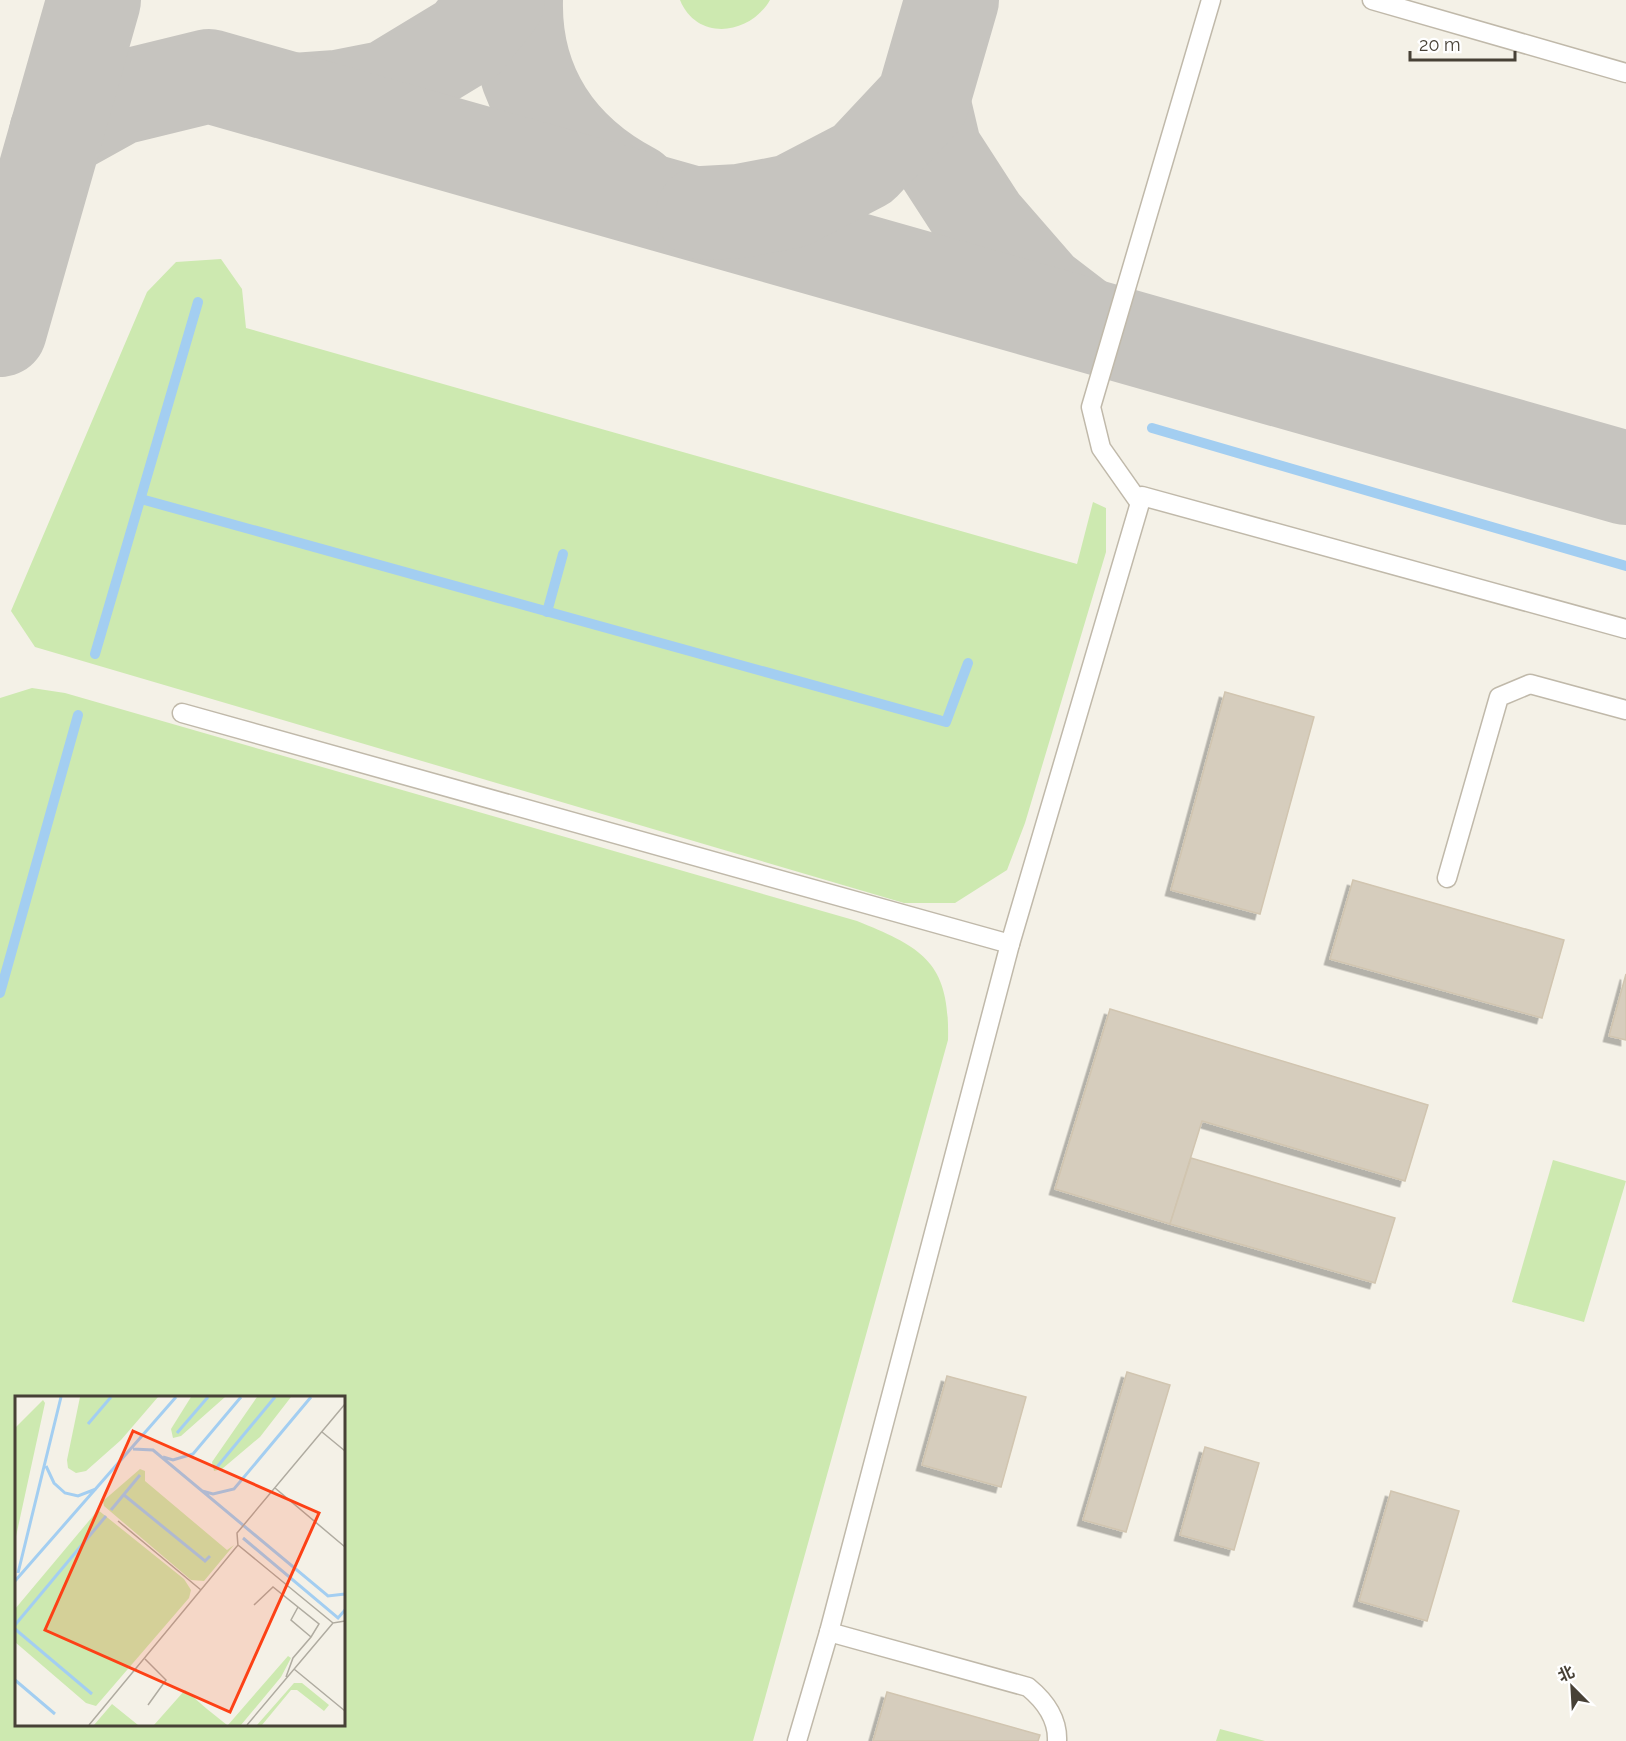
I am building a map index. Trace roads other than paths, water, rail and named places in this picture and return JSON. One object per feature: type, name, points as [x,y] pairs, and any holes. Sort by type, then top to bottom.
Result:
[{"type":"lane","points":[[1139,502],[1101,448],[1091,407],[1211,0]]},
{"type":"lane","points":[[1372,0],[1626,73]]},
{"type":"lane","points":[[797,1741],[829,1632],[1010,944],[1142,496],[1626,629]]},
{"type":"lane","points":[[1447,878],[1499,697],[1530,684],[1626,710]]},
{"type":"lane","points":[[182,713],[1010,944]]},
{"type":"lane","points":[[829,1632],[1028,1687],[1040,1698],[1052,1715],[1058,1730],[1057,1741]]},
{"type":"waterway","points":[[95,654],[198,302]]},
{"type":"waterway","points":[[1152,428],[1626,566]]},
{"type":"waterway","points":[[141,499],[946,722],[968,663]]},
{"type":"waterway","points":[[547,612],[563,554]]},
{"type":"waterway","points":[[0,993],[78,715]]}]
